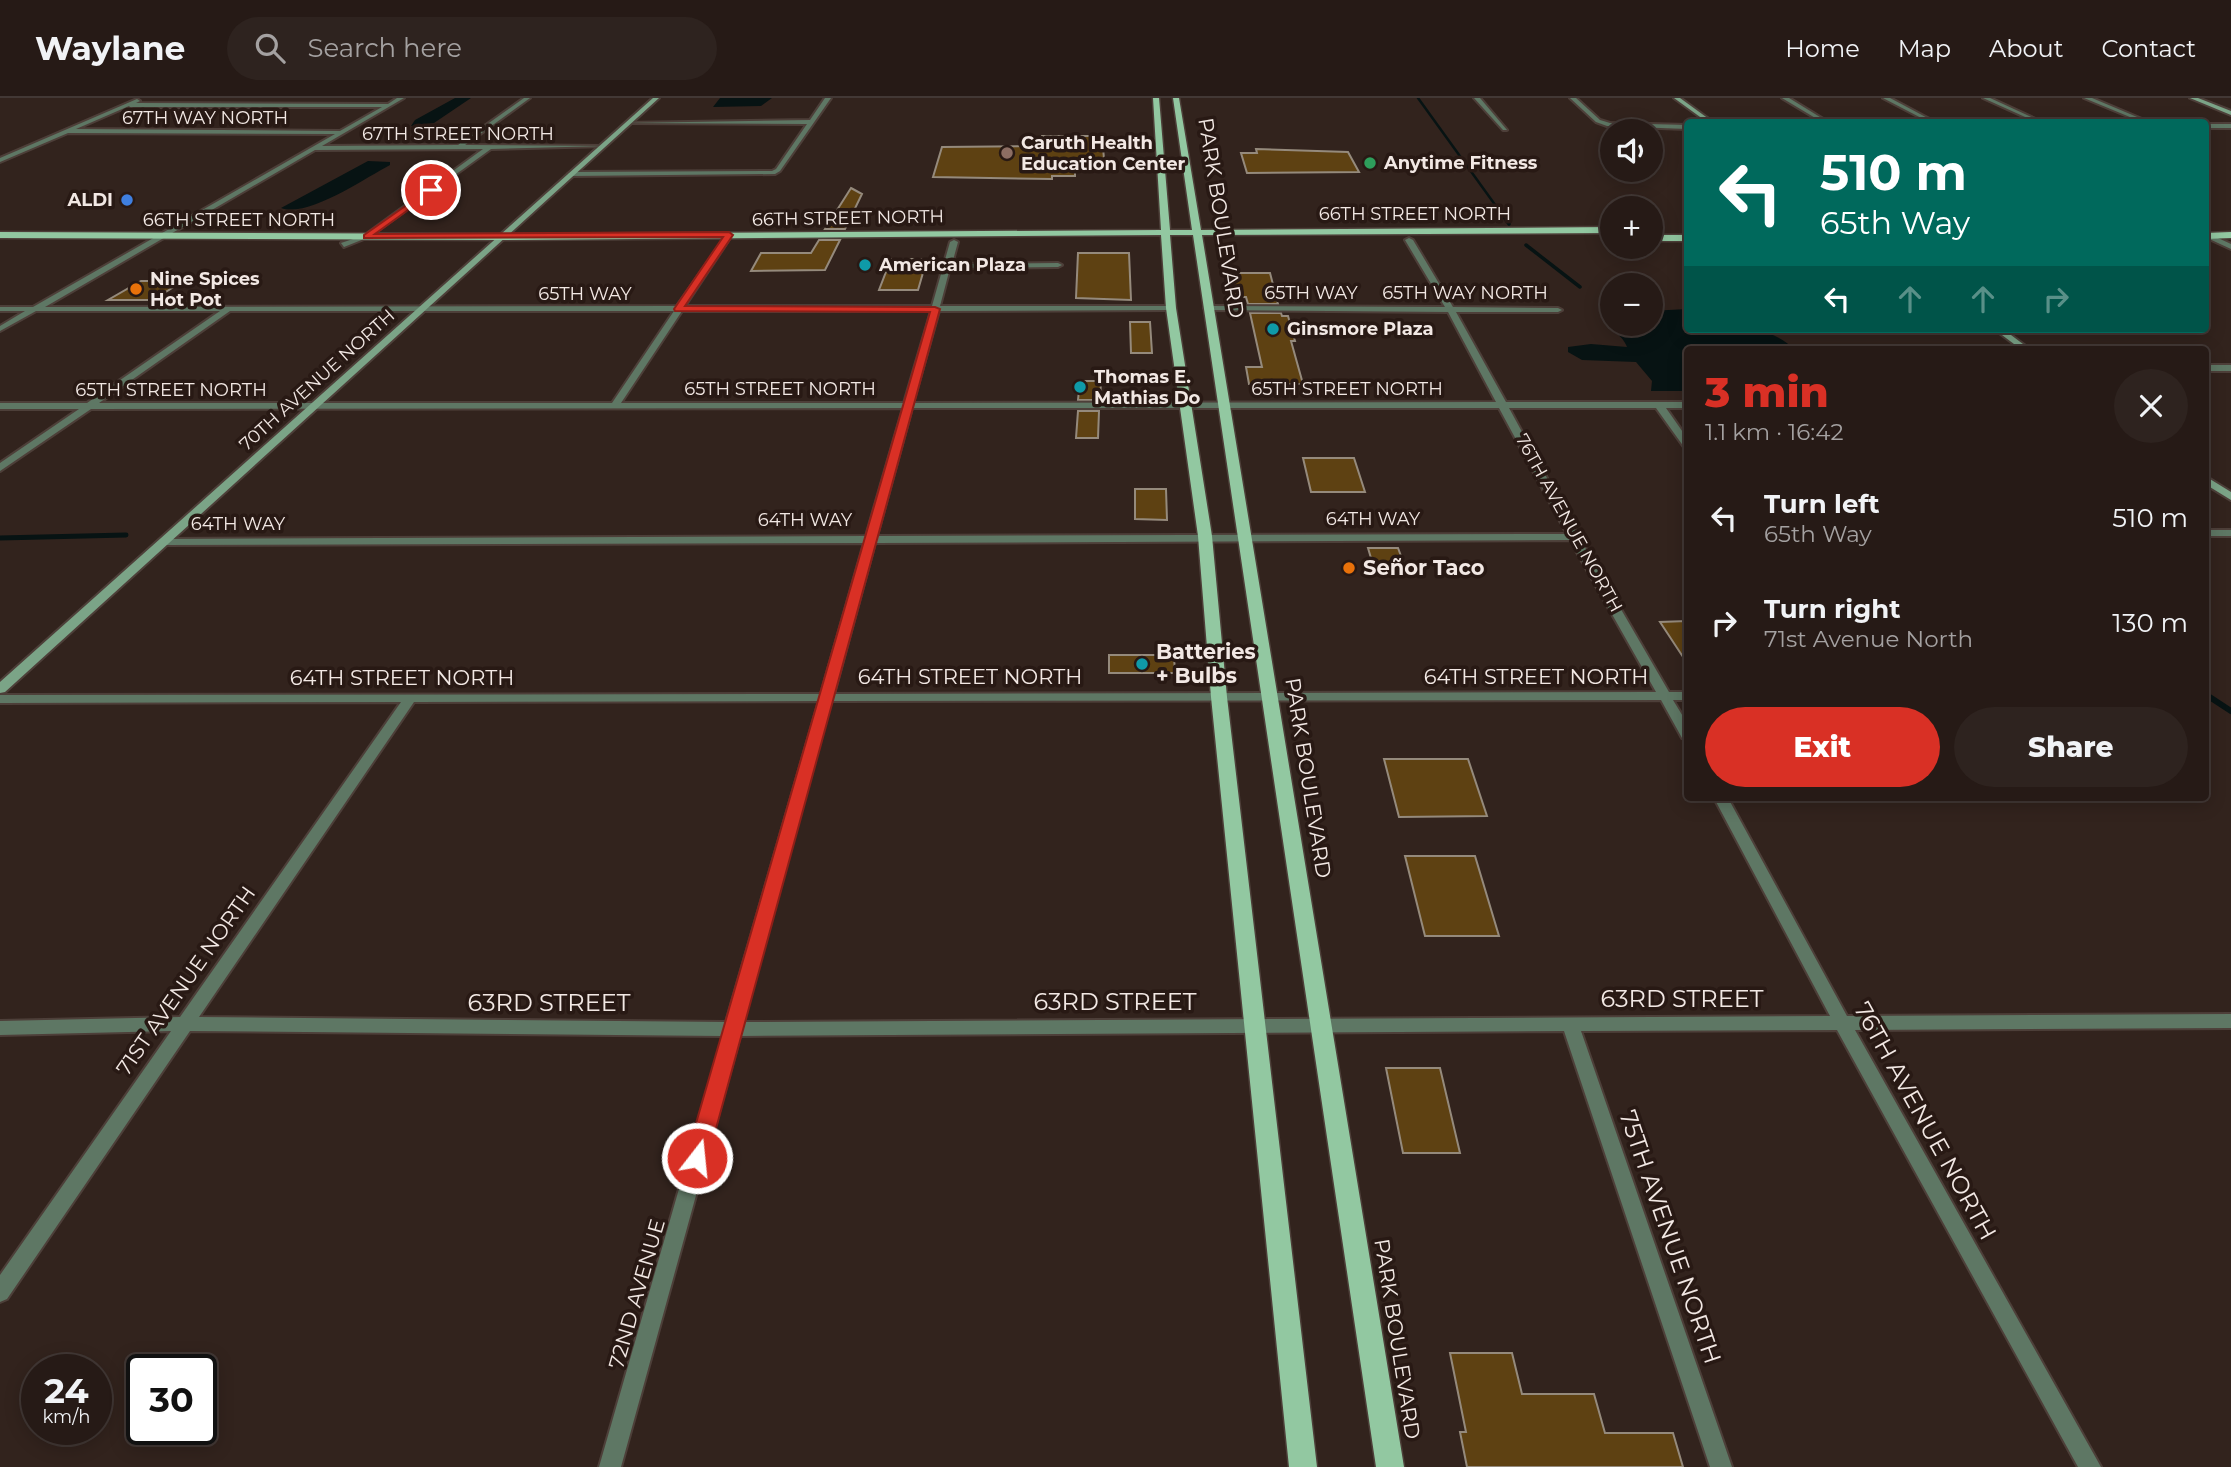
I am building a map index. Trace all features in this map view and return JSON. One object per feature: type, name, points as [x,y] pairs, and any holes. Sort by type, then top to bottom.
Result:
[{"type":"main road","points":[[1156,98],[1163,131],[1165,236],[1171,308],[1205,536],[1219,697],[1303,1467]]},
{"type":"main road","name":"PARK BOULEVARD","points":[[1176,98],[1390,1467]]},
{"type":"main road","points":[[1173,145],[1184,149]]},
{"type":"main road","points":[[2209,232],[2231,227]]},
{"type":"main road","name":"66TH STREET NORTH","points":[[0,235],[1198,236],[1600,230]]},
{"type":"main road","points":[[1663,230],[1684,230]]},
{"type":"main road","points":[[2209,233],[2231,235]]},
{"type":"main road","name":"66TH STREET NORTH","points":[[0,244],[723,244],[954,242],[1165,236]]},
{"type":"main road","name":"66TH STREET NORTH","points":[[1198,236],[1409,240],[1600,239]]},
{"type":"main road","points":[[1663,238],[1684,238]]},
{"type":"street","points":[[0,160],[146,98]]},
{"type":"street","points":[[0,329],[401,98]]},
{"type":"street","points":[[459,147],[527,98]]},
{"type":"street","name":"70TH AVENUE NORTH","points":[[0,689],[656,98]]},
{"type":"street","points":[[571,174],[772,173],[778,170],[828,98]]},
{"type":"street","points":[[1476,98],[1505,129]]},
{"type":"street","points":[[1573,98],[1598,121],[1609,125],[1684,127]]},
{"type":"street","points":[[1677,98],[1706,119]]},
{"type":"street","points":[[1785,98],[1820,119]]},
{"type":"street","points":[[1885,98],[1926,119]]},
{"type":"street","points":[[1986,98],[2032,119]]},
{"type":"street","points":[[2087,98],[2139,119]]},
{"type":"street","points":[[2193,98],[2231,113]]},
{"type":"street","points":[[130,105],[388,105]]},
{"type":"street","points":[[629,123],[811,122]]},
{"type":"street","points":[[2209,126],[2231,126]]},
{"type":"street","name":"67TH WAY NORTH","points":[[67,131],[342,132]]},
{"type":"street","name":"67TH STREET NORTH","points":[[314,148],[602,146]]},
{"type":"street","points":[[344,245],[367,236],[489,148]]},
{"type":"street","points":[[615,405],[729,235]]},
{"type":"street","points":[[2209,235],[2231,247]]},
{"type":"street","name":"76TH AVENUE NORTH","points":[[1409,240],[1504,404],[1574,537],[1684,729]]},
{"type":"street","name":"72ND AVENUE","points":[[610,1467],[954,242]]},
{"type":"street","points":[[947,266],[1058,265]]},
{"type":"street","name":"65TH WAY","points":[[0,309],[1171,308]]},
{"type":"street","name":"65TH WAY","points":[[1208,308],[1372,309]]},
{"type":"street","name":"65TH WAY NORTH","points":[[1372,309],[1558,310]]},
{"type":"street","points":[[0,468],[227,310]]},
{"type":"street","points":[[2004,333],[2021,346]]},
{"type":"street","points":[[2209,368],[2231,368]]},
{"type":"street","points":[[1659,405],[1684,440]]},
{"type":"street","name":"65TH STREET NORTH","points":[[0,406],[1684,405]]},
{"type":"street","points":[[2209,482],[2231,498]]},
{"type":"street","points":[[2209,533],[2231,533]]},
{"type":"street","name":"64TH WAY","points":[[163,542],[871,537],[1574,537]]},
{"type":"street","name":"64TH STREET NORTH","points":[[0,699],[1684,696]]},
{"type":"street","name":"71ST AVENUE NORTH","points":[[0,1292],[410,698]]},
{"type":"street","name":"76TH AVENUE NORTH","points":[[1723,801],[1842,1023],[2090,1467]]},
{"type":"street","name":"63RD STREET","points":[[0,1028],[184,1024],[733,1029],[2231,1021]]},
{"type":"street","name":"75TH AVENUE NORTH","points":[[1570,1024],[1721,1467]]},
{"type":"shaded area","points":[[455,98],[471,98],[434,123],[411,126],[415,120]]},
{"type":"shaded area","points":[[720,98],[772,98],[761,106],[713,107]]},
{"type":"shaded area","points":[[368,161],[390,162],[390,165],[321,202],[292,210],[281,208]]},
{"type":"shaded area","points":[[1684,309],[1684,333],[1767,333],[1790,346],[1684,346],[1684,391],[1651,391],[1652,381],[1636,362],[1582,360],[1568,352],[1568,347],[1591,344],[1627,347],[1620,336],[1663,336],[1663,310]]},
{"type":"building","name":"Caruth Health Education Center","points":[[1042,136],[1102,136],[1104,159],[1075,159],[1075,176],[1052,176],[1052,179],[933,177],[942,147],[1041,146]]},
{"type":"building","points":[[1256,149],[1348,152],[1359,172],[1247,173],[1241,153],[1257,153]]},
{"type":"building","points":[[851,188],[862,194],[845,229],[825,229]]},
{"type":"building","points":[[819,240],[840,240],[825,270],[751,271],[761,253],[811,253]]},
{"type":"building","points":[[1078,253],[1129,253],[1131,300],[1076,298]]},
{"type":"building","points":[[891,259],[927,259],[918,290],[879,290]]},
{"type":"building","points":[[1230,273],[1270,273],[1278,304],[1248,304],[1246,297],[1235,297]]},
{"type":"building","name":"Nine Spices Hot Pot","points":[[141,281],[183,281],[153,300],[108,300]]},
{"type":"building","points":[[1250,313],[1281,313],[1282,316],[1288,316],[1295,341],[1291,341],[1303,384],[1249,384],[1246,367],[1262,367]]},
{"type":"building","points":[[1130,322],[1150,322],[1152,353],[1131,353]]},
{"type":"building","points":[[1080,381],[1101,381],[1100,400],[1078,400]]},
{"type":"building","points":[[1078,411],[1099,411],[1098,438],[1076,438]]},
{"type":"building","points":[[1303,458],[1354,458],[1365,492],[1311,492]]},
{"type":"building","points":[[1135,489],[1166,489],[1167,520],[1135,519]]},
{"type":"building","points":[[1368,548],[1398,548],[1408,575],[1376,575]]},
{"type":"building","points":[[1684,621],[1684,658],[1660,622]]},
{"type":"building","name":"Batteries + Bulbs","points":[[1109,655],[1174,655],[1175,673],[1109,673]]},
{"type":"building","points":[[1384,759],[1468,759],[1487,816],[1399,817]]},
{"type":"building","points":[[1405,856],[1475,856],[1499,936],[1425,936]]},
{"type":"building","points":[[1386,1068],[1440,1068],[1460,1153],[1403,1153]]},
{"type":"building","points":[[1450,1353],[1512,1353],[1522,1394],[1594,1394],[1605,1433],[1673,1433],[1683,1467],[1467,1467],[1460,1432],[1466,1432]]},
{"type":"waterway","points":[[1418,98],[1501,213]]},
{"type":"waterway","points":[[1500,211],[1509,224]]},
{"type":"waterway","points":[[1526,245],[1580,287]]},
{"type":"waterway","points":[[0,538],[126,535]]},
{"type":"waterway","points":[[2209,697],[2231,711]]},
{"type":"place","name":"Caruth Health Education Center","points":[[1007,153]]},
{"type":"place","name":"Anytime Fitness","points":[[1370,163]]},
{"type":"place","name":"ALDI","points":[[127,200]]},
{"type":"place","name":"American Plaza","points":[[865,265]]},
{"type":"place","name":"Nine Spices Hot Pot","points":[[136,289]]},
{"type":"place","name":"Ginsmore Plaza","points":[[1273,329]]},
{"type":"place","name":"Thomas E. Mathias Do","points":[[1080,387]]},
{"type":"place","name":"Señor Taco","points":[[1349,568]]},
{"type":"place","name":"Batteries + Bulbs","points":[[1142,664]]},
{"type":"route","points":[[431,190],[367,236],[729,235],[679,309],[935,309],[697,1158]]}]
